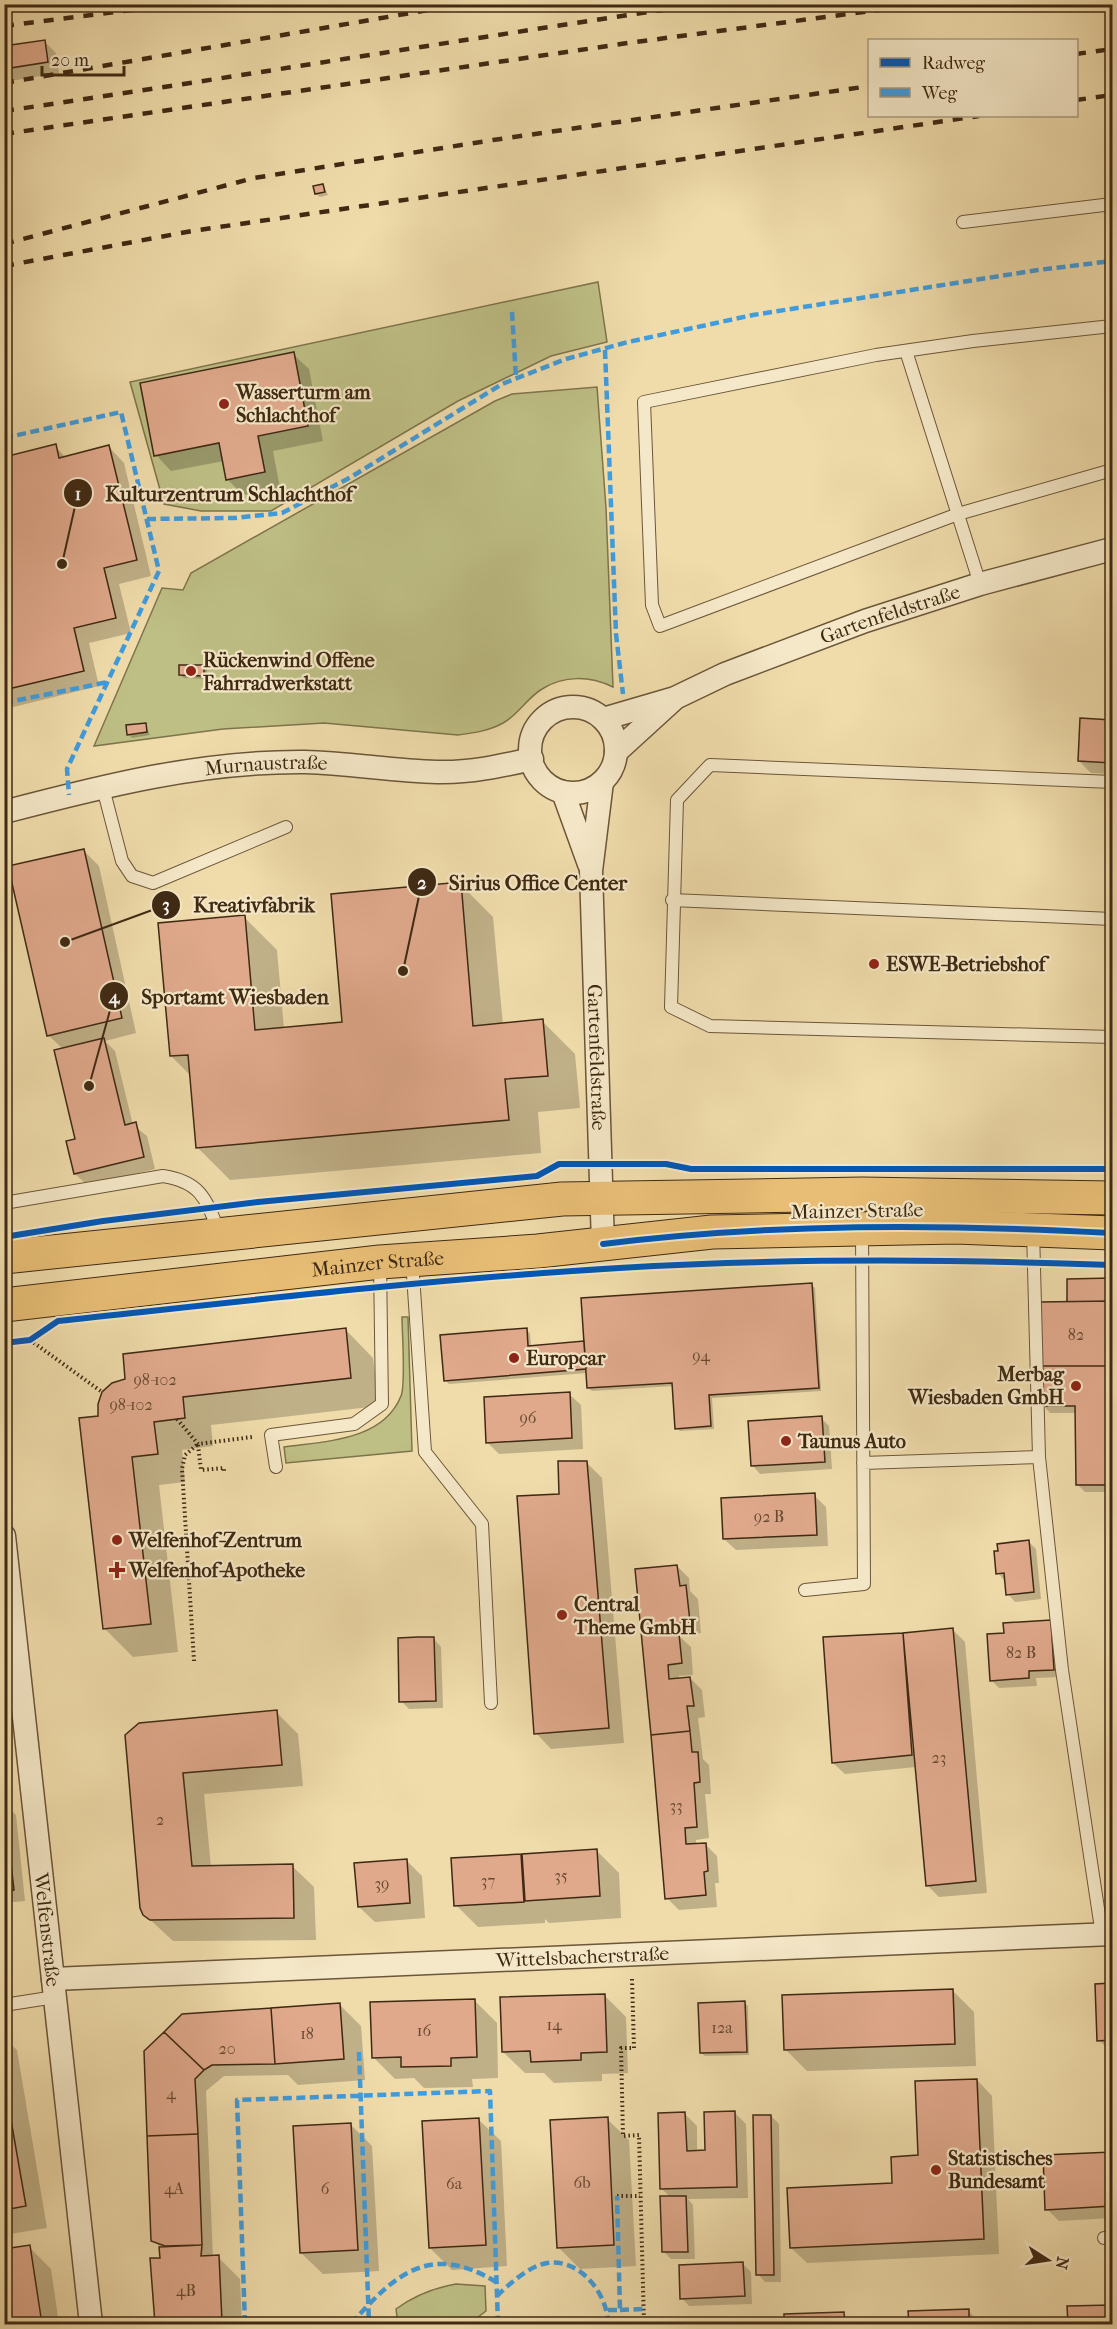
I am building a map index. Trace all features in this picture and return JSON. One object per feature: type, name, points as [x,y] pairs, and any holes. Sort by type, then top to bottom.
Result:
[{"type":"main road","name":"Mainzer Straße","points":[[4,1257],[219,1232],[600,1197],[862,1194],[1113,1198]]},
{"type":"main road","name":"Mainzer Straße","points":[[4,1305],[396,1260],[538,1251],[712,1232],[862,1227],[956,1227],[1113,1233]]},
{"type":"street","name":"Gartenfeldstraße","points":[[603,719],[675,698],[725,674],[865,621],[980,584],[1113,549]]},
{"type":"street","name":"Gartenfeldstraße","points":[[616,752],[675,698]]},
{"type":"street","points":[[582,708],[603,719],[615,740],[616,752],[609,774],[602,782],[580,792],[563,792],[540,776],[531,759],[533,735],[539,724],[558,710],[582,708]]},
{"type":"street","name":"Murnaustraße","points":[[4,812],[165,774],[242,765],[305,762],[438,772],[488,768],[531,759]]},
{"type":"street","name":"Gartenfeldstraße","points":[[602,782],[591,871],[603,1244]]},
{"type":"street","name":"Gartenfeldstraße","points":[[563,792],[591,871]]},
{"type":"street","name":"Welfenstraße","points":[[4,1536],[91,2325]]},
{"type":"street","name":"Wittelsbacherstraße","points":[[54,1988],[631,1954],[1107,1934]]},
{"type":"lane","points":[[963,222],[1113,204]]},
{"type":"lane","points":[[1113,326],[906,351],[765,376],[644,402],[652,605],[660,626],[958,513],[1113,470]]},
{"type":"lane","points":[[906,351],[980,584]]},
{"type":"lane","points":[[1113,782],[710,765],[677,800],[672,900],[671,1007],[710,1026],[1113,1037]]},
{"type":"lane","points":[[103,788],[122,861],[132,876],[153,883],[286,826]]},
{"type":"lane","points":[[672,900],[1113,919]]},
{"type":"lane","points":[[4,1203],[163,1176],[181,1179],[196,1188],[207,1201],[219,1232]]},
{"type":"lane","points":[[805,1590],[864,1584],[862,1227]]},
{"type":"lane","points":[[1033,1229],[1039,1457],[1062,1670],[1107,1934]]},
{"type":"lane","points":[[276,1467],[271,1435],[354,1424],[382,1404],[396,1260]]},
{"type":"lane","points":[[396,1260],[425,1452],[482,1524],[491,1703]]},
{"type":"lane","points":[[863,1463],[1039,1457]]},
{"type":"lane","points":[[4,2005],[54,1988]]},
{"type":"path","points":[[30,1340],[102,1392]]},
{"type":"path","points":[[177,1419],[198,1444],[201,1470],[224,1468],[224,1472]]},
{"type":"path","points":[[194,1661],[182,1469],[185,1455],[198,1444],[271,1435]]},
{"type":"path","points":[[631,1954],[633,2048],[621,2048],[623,2136],[639,2135],[644,2325]]},
{"type":"path","points":[[617,2196],[640,2196]]},
{"type":"green space","points":[[598,282],[607,342],[551,356],[458,401],[271,511],[201,511],[164,504],[130,382]]},
{"type":"green space","points":[[597,387],[606,508],[613,687],[586,679],[559,681],[537,693],[513,716],[498,726],[458,735],[324,723],[223,729],[94,746],[162,588],[183,590],[191,573],[495,401],[512,394]]},
{"type":"green space","points":[[402,1317],[408,1317],[412,1451],[286,1463],[284,1447],[351,1436],[381,1422],[392,1411],[402,1390],[404,1370]]},
{"type":"green space","points":[[456,2284],[485,2286],[486,2311],[469,2324],[398,2324],[396,2309],[403,2304],[424,2293]]},
{"type":"building","points":[[45,40],[48,62],[4,69],[4,46]]},
{"type":"building","points":[[323,184],[325,192],[315,194],[313,186]]},
{"type":"building","name":"Wasserturm am Schlachthof","points":[[294,352],[308,426],[258,436],[265,472],[226,480],[219,443],[154,456],[140,383]]},
{"type":"building","points":[[56,444],[59,458],[109,445],[137,560],[104,568],[116,618],[74,628],[84,671],[4,690],[4,457]]},
{"type":"building","points":[[179,665],[204,665],[204,676],[179,675]]},
{"type":"building","points":[[1080,718],[1112,720],[1112,763],[1078,761]]},
{"type":"building","points":[[146,723],[147,732],[127,735],[126,725]]},
{"type":"building","points":[[84,849],[122,1018],[47,1036],[8,866]]},
{"type":"building","points":[[461,882],[473,1026],[543,1019],[548,1076],[505,1079],[509,1120],[196,1148],[188,1055],[170,1056],[158,923],[245,915],[255,1030],[342,1022],[331,894]]},
{"type":"building","points":[[104,1038],[125,1125],[136,1122],[144,1157],[74,1174],[66,1141],[75,1139],[54,1050]]},
{"type":"building","name":"Merbag Wiesbaden GmbH","points":[[1112,1278],[1112,1485],[1076,1485],[1075,1406],[1041,1406],[1039,1302],[1067,1302],[1067,1279]]},
{"type":"building","points":[[812,1283],[819,1388],[709,1395],[711,1426],[675,1429],[672,1383],[587,1388],[581,1298]]},
{"type":"building","points":[[1112,1301],[1112,1366],[1039,1366],[1039,1302]]},
{"type":"building","name":"Welfenhof-Zentrum","points":[[346,1328],[351,1378],[183,1397],[185,1418],[154,1422],[158,1454],[132,1457],[151,1624],[103,1629],[79,1418],[98,1416],[98,1404],[102,1392],[112,1383],[125,1379],[123,1354]]},
{"type":"building","name":"Europcar","points":[[527,1328],[528,1346],[584,1341],[586,1369],[444,1381],[440,1335]]},
{"type":"building","points":[[570,1392],[572,1438],[486,1443],[484,1397]]},
{"type":"building","name":"Taunus Auto","points":[[822,1416],[825,1462],[751,1466],[748,1421]]},
{"type":"building","name":"Central Theme GmbH","points":[[558,1461],[587,1461],[609,1728],[534,1734],[517,1496],[559,1494]]},
{"type":"building","points":[[815,1493],[817,1535],[723,1539],[721,1498]]},
{"type":"building","points":[[1029,1540],[1034,1592],[1006,1595],[1004,1573],[996,1574],[994,1551],[998,1551],[997,1544]]},
{"type":"building","points":[[677,1565],[680,1586],[686,1585],[690,1622],[668,1624],[669,1634],[679,1634],[682,1663],[668,1665],[669,1679],[690,1677],[694,1706],[687,1706],[690,1731],[651,1735],[635,1569]]},
{"type":"building","points":[[1051,1620],[1054,1670],[1029,1671],[1029,1678],[990,1681],[987,1634],[1004,1633],[1003,1623]]},
{"type":"building","points":[[953,1628],[976,1881],[926,1886],[903,1633]]},
{"type":"building","points":[[903,1633],[912,1755],[832,1763],[823,1637]]},
{"type":"building","points":[[434,1637],[436,1701],[399,1702],[398,1638]]},
{"type":"building","points":[[1111,1698],[1112,1698],[1112,1867]]},
{"type":"building","points":[[277,1710],[282,1765],[183,1773],[192,1866],[293,1864],[294,1918],[150,1920],[143,1915],[140,1908],[125,1735],[139,1723]]},
{"type":"building","points":[[690,1731],[692,1752],[698,1752],[700,1782],[694,1783],[697,1827],[685,1828],[686,1844],[706,1843],[708,1871],[704,1872],[706,1895],[665,1899],[651,1735]]},
{"type":"building","points":[[4,1802],[14,1890],[4,1891]]},
{"type":"building","points":[[597,1849],[600,1896],[525,1901],[522,1854]]},
{"type":"building","points":[[521,1854],[524,1902],[454,1906],[451,1858]]},
{"type":"building","points":[[407,1859],[410,1903],[358,1907],[354,1863]]},
{"type":"building","points":[[1112,1983],[1112,2040],[1097,2041],[1095,1984]]},
{"type":"building","points":[[953,1989],[955,2044],[784,2050],[782,1995]]},
{"type":"building","points":[[605,1994],[607,2052],[581,2053],[581,2060],[531,2062],[530,2051],[502,2052],[500,1997]]},
{"type":"building","points":[[475,1999],[477,2057],[451,2058],[451,2066],[401,2067],[401,2057],[372,2058],[370,2002]]},
{"type":"building","points":[[745,2001],[747,2052],[700,2053],[698,2003]]},
{"type":"building","points":[[340,2003],[344,2059],[275,2064],[271,2008]]},
{"type":"building","points":[[271,2008],[275,2064],[212,2065],[204,2070],[164,2032],[182,2014]]},
{"type":"building","points":[[164,2032],[204,2070],[195,2079],[198,2134],[147,2136],[144,2051]]},
{"type":"building","name":"Statistisches Bundesamt","points":[[977,2079],[984,2239],[790,2248],[787,2188],[892,2183],[891,2157],[918,2155],[915,2081]]},
{"type":"building","points":[[4,2080],[26,2206],[4,2210]]},
{"type":"building","points":[[735,2111],[737,2187],[660,2189],[658,2113],[685,2112],[687,2151],[705,2150],[704,2112]]},
{"type":"building","points":[[753,2115],[771,2115],[774,2275],[756,2275]]},
{"type":"building","points":[[608,2117],[614,2245],[557,2248],[550,2120]]},
{"type":"building","points":[[479,2118],[486,2245],[429,2248],[422,2121]]},
{"type":"building","points":[[351,2123],[358,2250],[300,2253],[293,2126]]},
{"type":"building","points":[[198,2134],[202,2245],[165,2246],[151,2241],[147,2136]]},
{"type":"building","points":[[1112,2152],[1112,2206],[1045,2210],[1043,2155]]},
{"type":"building","points":[[660,2196],[686,2196],[688,2252],[662,2252]]},
{"type":"building","points":[[30,2245],[42,2324],[4,2324],[4,2249]]},
{"type":"building","points":[[202,2245],[201,2256],[219,2255],[222,2322],[155,2324],[150,2258],[160,2258],[159,2247]]},
{"type":"building","points":[[743,2262],[745,2296],[680,2299],[679,2265]]},
{"type":"building","points":[[1112,2305],[1112,2324],[1068,2324],[1067,2306]]},
{"type":"building","points":[[969,2309],[969,2324],[909,2324],[908,2311]]},
{"type":"building","points":[[844,2312],[845,2324],[784,2324],[784,2314]]},
{"type":"railway","points":[[4,26],[179,4]]},
{"type":"railway","points":[[4,83],[463,4]]},
{"type":"railway","points":[[4,111],[703,4]]},
{"type":"railway","points":[[4,134],[628,43],[924,4]]},
{"type":"railway","points":[[1078,54],[1112,49]]},
{"type":"railway","points":[[4,244],[254,178],[493,140],[868,86]]},
{"type":"railway","points":[[1078,100],[1112,95]]},
{"type":"railway","points":[[4,266],[192,231],[972,117]]},
{"type":"marked path","points":[[147,519],[234,518],[282,513],[351,477],[502,384],[566,359],[628,342],[753,315],[1038,270],[1112,261]]},
{"type":"marked path","points":[[512,312],[516,378]]},
{"type":"marked path","points":[[605,350],[616,634],[623,694]]},
{"type":"marked path","points":[[4,438],[121,412],[159,571],[67,769],[69,795]]},
{"type":"marked path","points":[[4,703],[108,682]]},
{"type":"marked path","points":[[359,2052],[369,2324]]},
{"type":"marked path","points":[[245,2324],[237,2100],[490,2091],[498,2324]]},
{"type":"marked path","points":[[608,2310],[620,2310],[617,2196]]},
{"type":"marked path","points":[[497,2296],[513,2281],[540,2265],[559,2263],[571,2266],[581,2272],[598,2291],[607,2313],[608,2324]]},
{"type":"marked path","points":[[351,2324],[383,2291],[415,2269],[433,2265],[452,2265],[473,2270],[496,2282]]},
{"type":"marked path","points":[[620,2310],[643,2309]]},
{"type":"cycle path","points":[[4,1237],[103,1221],[258,1202],[537,1176],[559,1164],[666,1164],[691,1169],[1112,1169]]},
{"type":"cycle path","points":[[603,1244],[730,1232],[857,1227],[985,1228],[1112,1233]]},
{"type":"cycle path","points":[[4,1343],[30,1340],[58,1321],[338,1291],[549,1273],[804,1261],[1112,1265]]},
{"type":"place","name":"Wasserturm am Schlachthof","points":[[224,404]]},
{"type":"place","name":"Kulturzentrum Schlachthof","points":[[62,564]]},
{"type":"place","name":"Rückenwind Offene Fahrradwerkstatt","points":[[191,671]]},
{"type":"place","name":"Kreativfabrik","points":[[65,942]]},
{"type":"place","name":"ESWE-Betriebshof","points":[[874,964]]},
{"type":"place","name":"Sirius Office Center","points":[[403,971]]},
{"type":"place","name":"Sportamt Wiesbaden","points":[[89,1086]]},
{"type":"place","name":"Europcar","points":[[514,1358]]},
{"type":"place","name":"Merbag Wiesbaden GmbH","points":[[1076,1386]]},
{"type":"place","name":"Taunus Auto","points":[[786,1441]]},
{"type":"place","name":"Welfenhof-Zentrum","points":[[117,1540]]},
{"type":"place","name":"Welfenhof-Apotheke","points":[[117,1570]]},
{"type":"place","name":"Central Theme GmbH","points":[[562,1615]]},
{"type":"place","name":"Statistisches Bundesamt","points":[[936,2170]]}]
